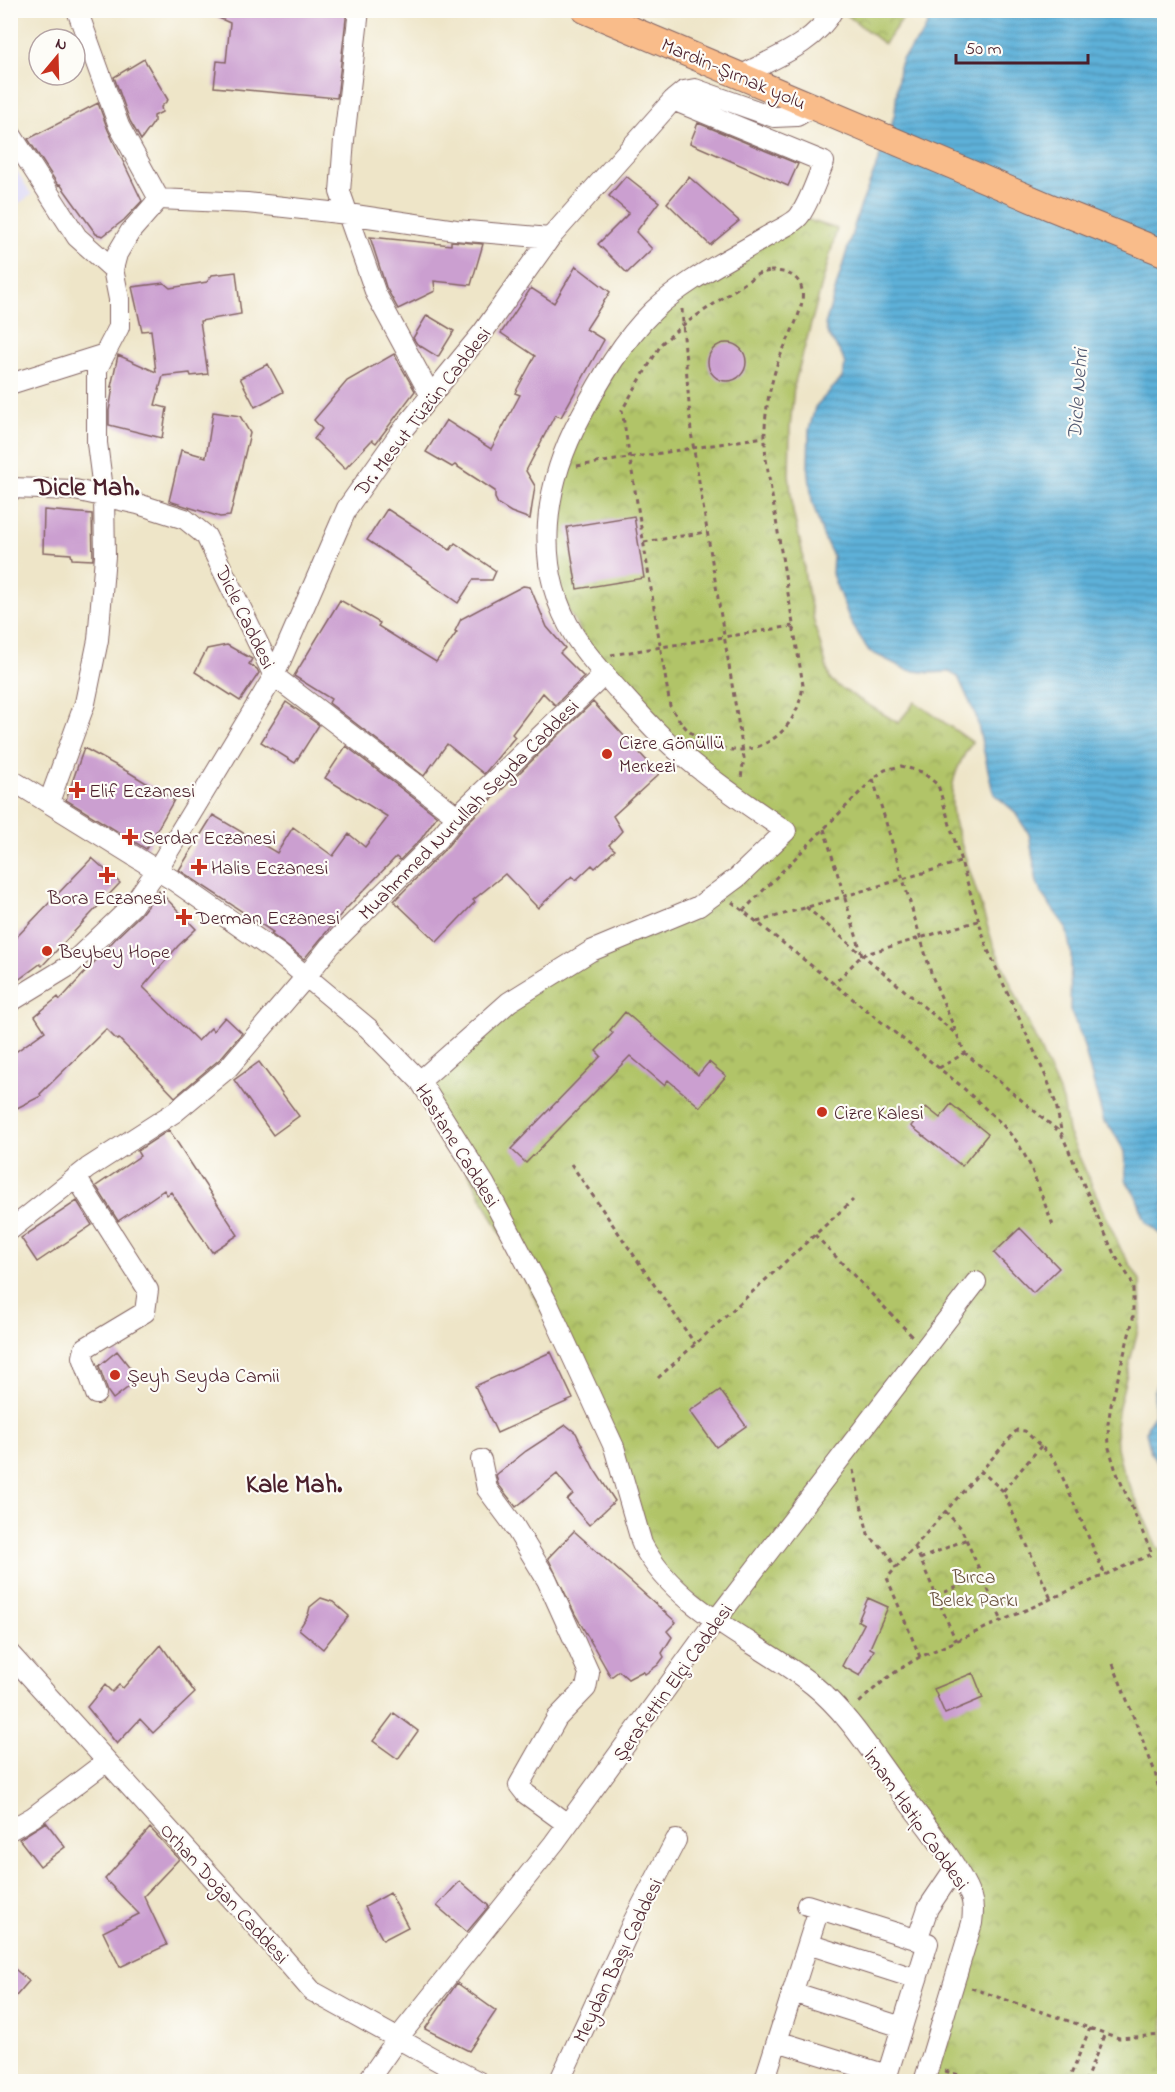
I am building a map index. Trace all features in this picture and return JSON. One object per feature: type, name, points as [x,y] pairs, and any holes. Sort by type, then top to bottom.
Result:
[{"type":"main road","name":"Mardin-Şırnak yolu","points":[[585,10],[1164,253]]},
{"type":"street","points":[[77,10],[119,126],[159,199]]},
{"type":"street","points":[[359,10],[340,192],[376,294],[431,396]]},
{"type":"street","points":[[740,76],[806,41],[820,29],[833,10]]},
{"type":"street","name":"Dr. Mesut Tüzün Caddesi","points":[[10,1002],[69,966],[132,906],[157,870],[274,676],[347,508],[400,433],[483,332],[550,238],[673,100],[684,91],[695,89],[774,117],[797,116],[814,106]]},
{"type":"street","points":[[420,1082],[509,1002],[591,951],[699,906],[738,877],[786,831],[687,759],[655,730],[604,674],[574,635],[561,607],[548,563],[547,521],[558,470],[570,436],[594,390],[636,329],[653,311],[680,289],[800,217],[824,162],[673,100]]},
{"type":"street","points":[[10,133],[77,237],[113,270]]},
{"type":"street","points":[[159,199],[247,203],[348,214],[456,230],[550,238]]},
{"type":"street","points":[[49,801],[85,703],[99,640],[105,556],[104,496],[97,443],[97,369],[119,327],[119,299],[113,270],[117,254],[130,232],[159,199]]},
{"type":"street","points":[[10,384],[105,354]]},
{"type":"street","name":"Dicle Caddesi","points":[[10,488],[75,490],[138,504],[185,519],[206,536],[274,676],[457,816]]},
{"type":"street","name":"Muahmmed Nurullah Seyda Caddesi","points":[[10,1230],[76,1178],[175,1112],[228,1068],[330,946],[438,839],[457,816],[604,674]]},
{"type":"street","name":"Hastane Caddesi","points":[[10,779],[49,801],[157,870],[279,954],[368,1029],[420,1082],[484,1183],[548,1304],[614,1447],[645,1550],[669,1580],[716,1620]]},
{"type":"street","points":[[76,1178],[148,1290],[145,1312],[85,1348],[83,1357],[96,1394]]},
{"type":"street","name":"Şerafettin Elçi Caddesi","points":[[367,2082],[398,2038],[567,1824],[716,1620],[976,1282]]},
{"type":"street","points":[[480,1460],[488,1489],[513,1524],[547,1580],[590,1673],[586,1688],[557,1718],[519,1785],[526,1794],[567,1824]]},
{"type":"street","name":"İmam Hatip Caddesi","points":[[716,1620],[815,1687],[845,1718],[955,1868],[972,1899],[974,1910],[969,1940],[926,2074]]},
{"type":"street","name":"Orhan Doğan Caddesi","points":[[10,1654],[312,1991],[479,2082]]},
{"type":"street","points":[[10,1830],[33,1816],[107,1761]]},
{"type":"street","name":"Meydan Başı Caddesi","points":[[559,2082],[633,1922],[675,1840]]},
{"type":"street","points":[[917,1940],[928,1908],[955,1868]]},
{"type":"street","points":[[764,2082],[792,1992],[808,1944],[813,1907],[928,1943],[886,2078],[777,2041]]},
{"type":"street","points":[[808,1944],[917,1979]]},
{"type":"street","points":[[792,1992],[902,2027]]},
{"type":"path","points":[[778,271],[785,272],[798,280],[802,290],[802,302],[782,349],[770,387],[764,437],[803,685],[798,705],[789,722],[774,739],[756,748],[742,749],[724,747],[705,741],[687,730],[670,706],[622,410],[662,343],[683,325],[758,274],[778,271]]},
{"type":"path","points":[[680,289],[694,448],[742,749],[743,771],[737,797]]},
{"type":"path","points":[[558,470],[764,437]]},
{"type":"path","points":[[644,542],[707,532]]},
{"type":"path","points":[[591,658],[793,626]]},
{"type":"path","points":[[743,911],[873,779],[885,770],[901,766],[912,768],[931,777],[941,793],[987,948],[1047,1079],[1056,1104],[1062,1135],[1114,1254],[1131,1280],[1133,1290],[1133,1319],[1108,1424],[1109,1448],[1116,1471],[1152,1554],[920,1657],[881,1682],[845,1718]]},
{"type":"path","points":[[873,779],[932,976],[965,1053],[1062,1135]]},
{"type":"path","points":[[824,829],[862,955]]},
{"type":"path","points":[[757,922],[960,862]]},
{"type":"path","points":[[719,891],[939,1068],[1002,1123],[1018,1143],[1030,1165],[1054,1228]]},
{"type":"path","points":[[806,907],[958,1036]]},
{"type":"path","points":[[834,984],[862,955],[978,921]]},
{"type":"path","points":[[939,1068],[965,1053]]},
{"type":"path","points":[[571,1164],[695,1344]]},
{"type":"path","points":[[658,1378],[853,1200]]},
{"type":"path","points":[[815,1234],[924,1349]]},
{"type":"path","points":[[920,1657],[887,1578],[1017,1430],[1025,1431],[1055,1460],[1105,1575]]},
{"type":"path","points":[[1003,1491],[1041,1446]]},
{"type":"path","points":[[848,1448],[868,1534],[885,1550],[896,1568]]},
{"type":"path","points":[[980,1470],[1003,1491],[1051,1599]]},
{"type":"path","points":[[945,1511],[961,1528],[967,1539],[1002,1621]]},
{"type":"path","points":[[920,1559],[967,1539]]},
{"type":"path","points":[[915,1547],[956,1641]]},
{"type":"path","points":[[936,1596],[983,1576]]},
{"type":"path","points":[[1113,1664],[1155,1772],[1164,1813]]},
{"type":"path","points":[[955,1982],[1119,2038],[1164,2035]]},
{"type":"path","points":[[1068,2082],[1090,2028]]},
{"type":"path","points":[[1085,2082],[1105,2033]]},
{"type":"path","points":[[926,2074],[984,2082]]},
{"type":"shaded area","points":[[10,160],[32,195],[11,208],[10,208]]},
{"type":"green space","points":[[842,11],[908,11],[884,44]]},
{"type":"green space","name":"Bırca Belek Parkı","points":[[799,217],[837,229],[794,386],[789,474],[793,512],[802,550],[805,578],[815,626],[830,679],[839,687],[898,723],[915,702],[972,742],[954,778],[953,818],[993,944],[1063,1101],[1068,1132],[1122,1252],[1140,1280],[1141,1317],[1116,1426],[1117,1447],[1122,1469],[1157,1547],[1164,1553],[1164,2081],[924,2081],[974,1910],[845,1717],[654,1564],[614,1447],[420,1081],[509,1002],[699,906],[786,831],[727,790],[605,674],[552,582],[558,470],[636,329]]},
{"type":"water","name":"Dicle Nehri","points":[[946,10],[1164,11],[1164,1241],[1163,1236],[1146,1222],[1136,1196],[1126,1180],[1125,1152],[1111,1128],[1104,1122],[1081,1036],[1070,1010],[1071,953],[1066,927],[1041,893],[1029,834],[1014,811],[994,794],[976,716],[958,677],[949,672],[930,673],[907,670],[869,651],[851,623],[836,585],[832,574],[833,556],[823,536],[812,501],[808,466],[809,430],[815,407],[842,378],[845,365],[825,325],[858,213],[891,128],[902,59],[923,34],[931,16]]},
{"type":"water","points":[[1164,1365],[1164,1472],[1151,1453],[1146,1432],[1155,1414],[1154,1391]]},
{"type":"building","points":[[201,10],[347,10],[337,98],[214,87],[217,61],[226,62],[230,23]]},
{"type":"building","points":[[144,59],[168,100],[161,107],[162,112],[154,116],[154,122],[141,140],[130,121],[114,77]]},
{"type":"building","points":[[98,103],[108,130],[142,201],[124,220],[103,236],[96,234],[60,184],[58,185],[28,139]]},
{"type":"building","points":[[698,123],[798,164],[788,186],[690,143]]},
{"type":"building","points":[[626,176],[659,202],[636,232],[652,249],[627,273],[598,244],[629,213],[609,196]]},
{"type":"building","points":[[689,177],[739,221],[710,245],[667,203]]},
{"type":"building","points":[[370,237],[451,245],[451,241],[483,244],[471,285],[434,281],[435,291],[398,309],[386,287]]},
{"type":"building","points":[[576,266],[610,292],[586,329],[604,340],[561,417],[555,415],[526,471],[535,486],[530,519],[498,504],[495,491],[455,465],[452,467],[426,452],[446,420],[491,449],[520,395],[515,393],[535,356],[501,333],[531,288],[554,303]]},
{"type":"building","points":[[236,272],[241,314],[200,321],[208,374],[163,376],[155,405],[167,408],[162,438],[109,425],[113,387],[111,387],[118,355],[156,372],[151,330],[142,331],[132,287],[164,283],[170,288],[207,282],[212,275]]},
{"type":"building","points":[[427,315],[454,331],[438,357],[417,344],[413,338]]},
{"type":"building","points":[[727,343],[741,348],[746,362],[741,376],[727,381],[713,376],[708,362],[713,348]]},
{"type":"building","points":[[394,354],[415,391],[376,443],[372,440],[345,469],[314,439],[322,429],[314,420],[347,381]]},
{"type":"building","points":[[268,364],[283,392],[255,407],[240,378]]},
{"type":"building","points":[[213,412],[240,416],[250,433],[230,516],[220,517],[169,501],[181,450],[206,457]]},
{"type":"building","points":[[387,509],[450,550],[455,543],[496,571],[492,580],[473,580],[458,603],[367,540]]},
{"type":"building","points":[[44,510],[92,514],[93,560],[72,559],[71,554],[43,552]]},
{"type":"building","points":[[634,516],[644,578],[577,589],[567,527]]},
{"type":"building","points":[[523,586],[530,587],[547,627],[565,648],[560,653],[584,677],[555,705],[543,693],[512,734],[515,737],[484,774],[447,744],[424,776],[329,703],[331,699],[294,676],[340,600],[380,623],[378,626],[436,662],[457,632],[455,631],[461,619]]},
{"type":"building","points":[[227,645],[252,659],[249,664],[259,673],[240,701],[195,672],[207,649]]},
{"type":"building","points":[[286,702],[319,725],[295,763],[261,742]]},
{"type":"building","points":[[593,702],[659,774],[613,816],[622,831],[609,845],[615,850],[595,868],[592,865],[576,880],[572,876],[538,908],[505,874],[473,900],[475,902],[437,942],[394,901],[466,824]]},
{"type":"building","points":[[346,746],[437,816],[421,839],[400,860],[396,857],[343,912],[304,959],[271,934],[273,932],[179,870],[213,815],[277,853],[293,827],[333,856],[349,834],[365,847],[388,817],[325,778]]},
{"type":"building","points":[[84,748],[174,800],[146,849],[66,800]]},
{"type":"building","points":[[92,858],[120,883],[42,966],[40,964],[10,986],[10,944]]},
{"type":"building","points":[[159,891],[196,929],[178,946],[143,987],[198,1041],[211,1028],[213,1031],[225,1017],[242,1033],[220,1059],[175,1097],[119,1039],[117,1040],[106,1029],[40,1094],[41,1096],[17,1108],[10,1100],[10,1056],[45,1031],[35,1016],[58,997],[60,1000],[140,915]]},
{"type":"building","points":[[625,1012],[698,1075],[709,1062],[726,1076],[700,1107],[668,1080],[664,1085],[630,1056],[526,1163],[511,1149],[601,1056],[596,1051],[613,1033],[610,1030]]},
{"type":"building","points":[[259,1062],[299,1116],[273,1135],[234,1080]]},
{"type":"building","points":[[951,1104],[988,1134],[962,1166],[911,1126],[926,1107],[940,1118]]},
{"type":"building","points":[[169,1130],[238,1235],[212,1252],[171,1192],[167,1195],[164,1190],[118,1221],[96,1186],[140,1156],[137,1151]]},
{"type":"building","points":[[77,1201],[92,1225],[37,1262],[21,1238]]},
{"type":"building","points":[[1020,1228],[1059,1268],[1033,1293],[994,1253]]},
{"type":"building","name":"Şeyh Seyda Camii","points":[[117,1351],[139,1379],[113,1399],[108,1392],[99,1366]]},
{"type":"building","points":[[551,1352],[573,1399],[497,1433],[475,1386]]},
{"type":"building","points":[[720,1390],[746,1426],[716,1447],[690,1411]]},
{"type":"building","points":[[566,1425],[576,1433],[594,1469],[615,1501],[589,1525],[567,1500],[573,1494],[557,1474],[516,1507],[498,1484],[496,1475],[526,1451]]},
{"type":"building","points":[[574,1531],[676,1622],[667,1631],[672,1637],[662,1653],[664,1657],[658,1665],[645,1674],[643,1671],[628,1679],[619,1671],[611,1677],[575,1614],[548,1558]]},
{"type":"building","points":[[321,1598],[333,1602],[349,1616],[323,1649],[299,1629],[310,1607]]},
{"type":"building","points":[[868,1598],[888,1607],[870,1648],[874,1650],[860,1676],[842,1666],[864,1624],[858,1621]]},
{"type":"building","points":[[161,1645],[195,1693],[153,1733],[140,1719],[117,1744],[87,1707],[105,1685],[112,1692],[119,1685],[123,1688]]},
{"type":"building","points":[[973,1673],[983,1698],[945,1714],[934,1689]]},
{"type":"building","points":[[394,1713],[418,1731],[398,1759],[373,1741]]},
{"type":"building","points":[[46,1822],[65,1847],[40,1866],[19,1839]]},
{"type":"building","points":[[150,1828],[179,1859],[144,1896],[167,1945],[120,1967],[103,1932],[139,1914],[105,1879]]},
{"type":"building","points":[[460,1881],[489,1906],[467,1932],[437,1906]]},
{"type":"building","points":[[390,1893],[408,1927],[383,1940],[365,1907]]},
{"type":"building","points":[[10,1965],[29,1981],[10,2003]]},
{"type":"building","points":[[457,1983],[496,2011],[469,2051],[425,2029]]},
{"type":"place","name":"Cizre Gönüllü Merkezi","points":[[607,754]]},
{"type":"place","name":"Elif Eczanesi","points":[[77,790]]},
{"type":"place","name":"Serdar Eczanesi","points":[[130,837]]},
{"type":"place","name":"Halis Eczanesi","points":[[199,867]]},
{"type":"place","name":"Bora Eczanesi","points":[[107,875]]},
{"type":"place","name":"Derman Eczanesi","points":[[184,917]]},
{"type":"place","name":"Beybey Hope","points":[[47,951]]},
{"type":"place","name":"Cizre Kalesi","points":[[822,1112]]},
{"type":"place","name":"Şeyh Seyda Camii","points":[[115,1375]]},
{"type":"district","name":"Dicle Mah.","points":[[87,486]]},
{"type":"district","name":"Kale Mah.","points":[[294,1483]]}]
